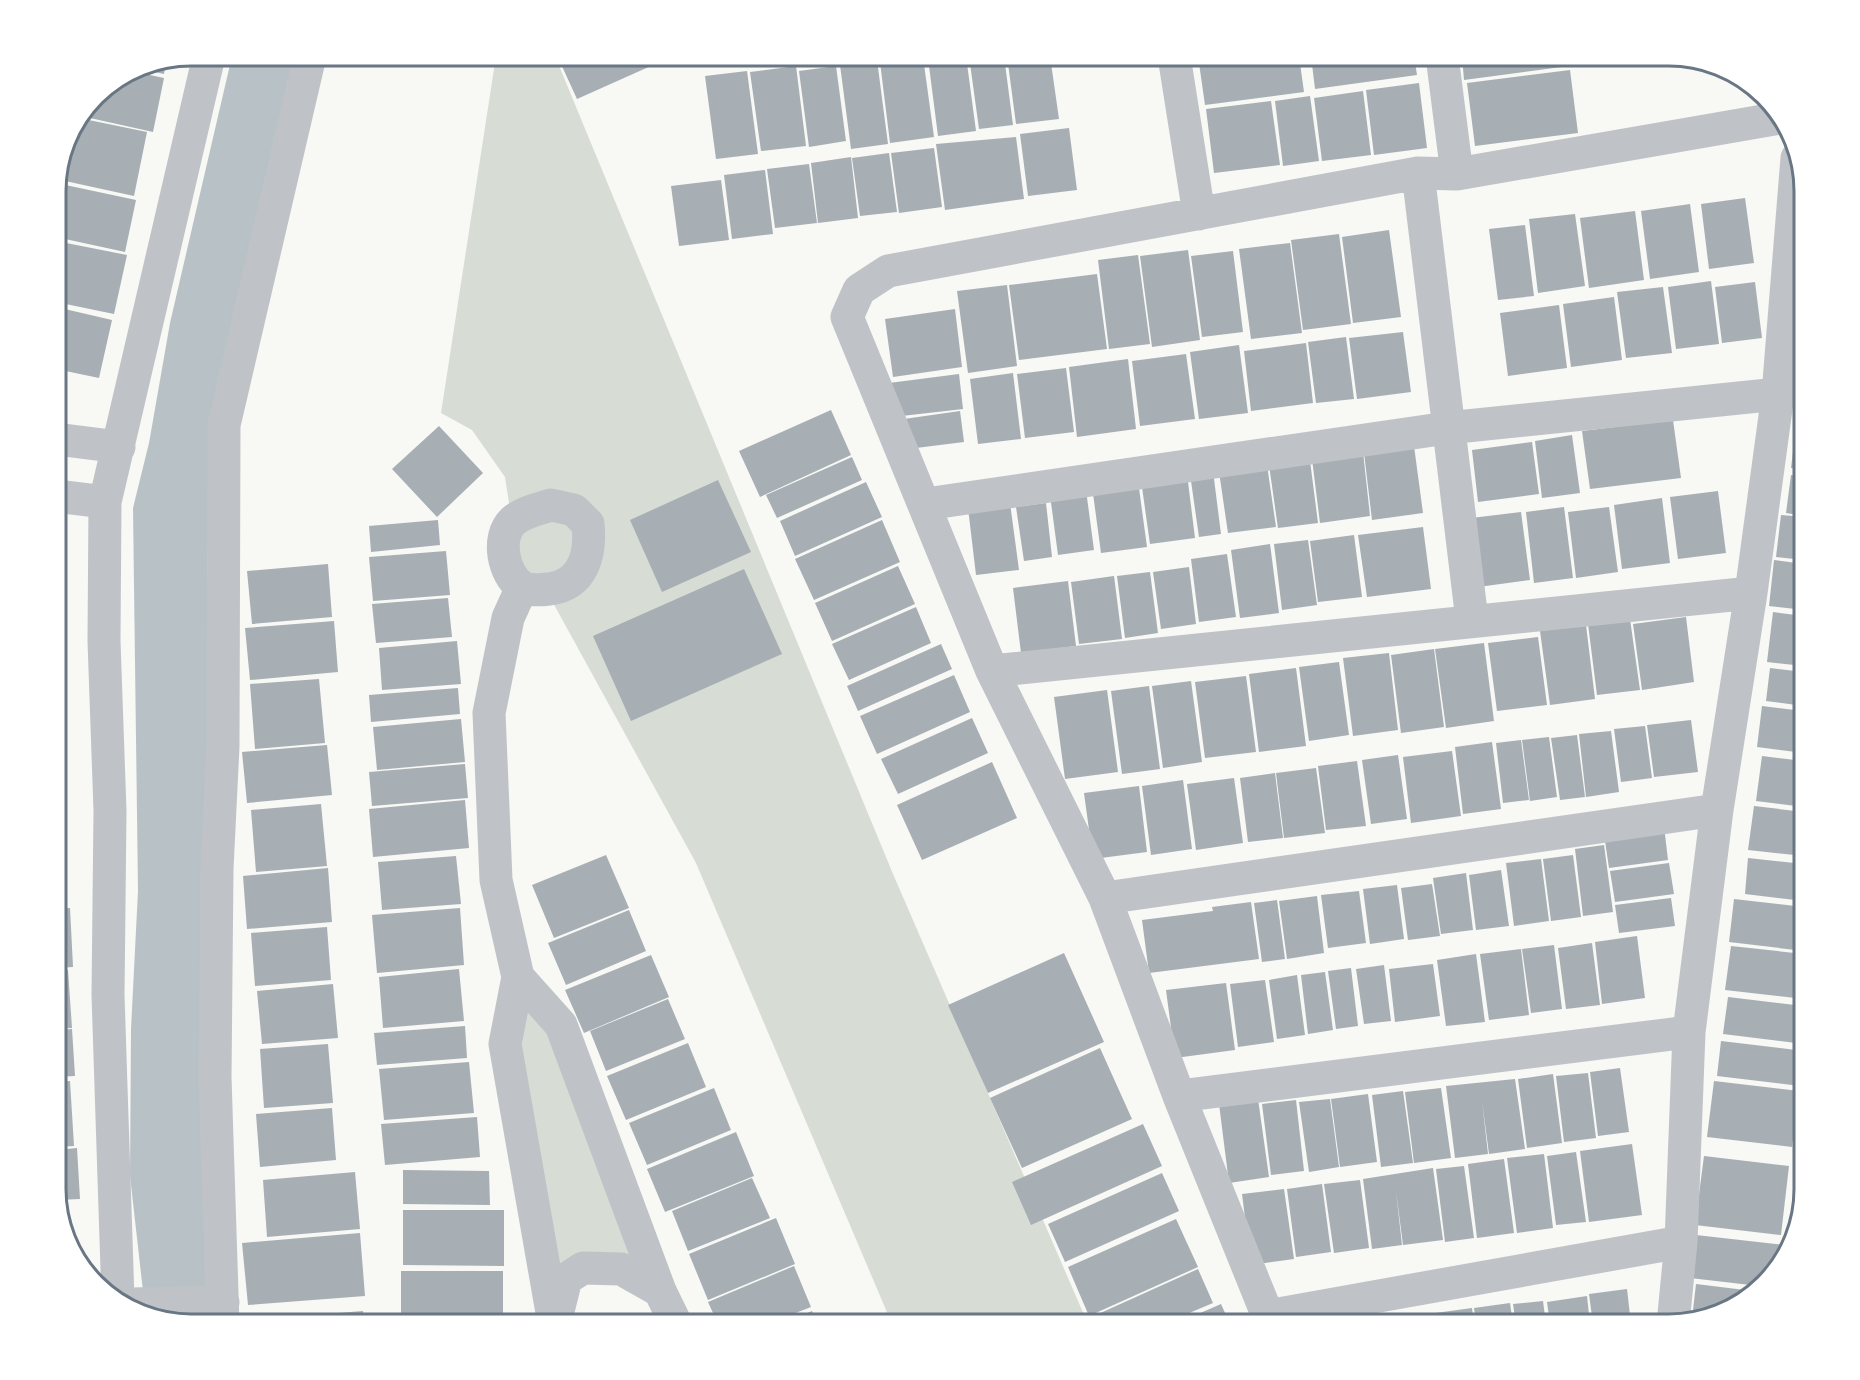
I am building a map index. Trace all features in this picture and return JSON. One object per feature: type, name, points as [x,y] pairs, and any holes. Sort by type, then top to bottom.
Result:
[{"type":"street","points":[[130,1298],[108,995],[110,811],[104,641],[105,502],[207,66]]},
{"type":"street","points":[[143,1304],[214,1309],[217,868],[223,746],[224,425],[308,66]]},
{"type":"street","points":[[1176,66],[1199,214]]},
{"type":"street","points":[[1443,66],[1457,174]]},
{"type":"street","points":[[1267,1314],[1179,1096],[1105,898],[992,671],[926,504],[847,316],[859,290],[888,271],[1418,173],[1457,174],[1771,120]]},
{"type":"street","points":[[1418,173],[1472,620]]},
{"type":"street","points":[[1674,1314],[1681,1242],[1689,1032],[1717,810],[1751,593],[1778,394],[1794,195]]},
{"type":"street","points":[[926,504],[1447,428],[1778,394]]},
{"type":"street","points":[[66,440],[119,447]]},
{"type":"street","points":[[66,497],[105,502]]},
{"type":"street","points":[[522,587],[508,618],[489,713],[496,880],[518,977],[505,1044],[552,1314]]},
{"type":"street","points":[[992,671],[1751,593]]},
{"type":"street","points":[[1105,898],[1717,810]]},
{"type":"street","points":[[518,977],[561,1025],[660,1291],[671,1314]]},
{"type":"street","points":[[1179,1096],[1689,1032]]},
{"type":"street","points":[[1301,1314],[1681,1242]]},
{"type":"street","points":[[557,1314],[566,1279],[583,1268],[621,1269],[660,1291]]},
{"type":"shaded area","points":[[230,66],[301,66],[212,469],[207,564],[205,1314],[166,1312],[144,1304],[130,1176],[131,1029],[138,891],[133,508],[149,443],[170,323]]},
{"type":"shaded area","points":[[494,66],[559,66],[893,874],[1084,1314],[888,1314],[696,863],[546,590],[522,587],[505,477],[472,430],[441,413]]},
{"type":"shaded area","points":[[518,977],[561,1025],[660,1291],[583,1268],[559,1314],[552,1314],[505,1044]]},
{"type":"building","points":[[562,66],[651,66],[577,99]]},
{"type":"building","points":[[796,66],[806,146],[761,151],[750,72]]},
{"type":"building","points":[[836,66],[846,141],[809,147],[799,71]]},
{"type":"building","points":[[840,66],[878,66],[888,144],[851,149]]},
{"type":"building","points":[[880,66],[924,66],[934,137],[890,143]]},
{"type":"building","points":[[929,66],[967,66],[976,131],[938,136]]},
{"type":"building","points":[[970,66],[1005,66],[1013,125],[979,129]]},
{"type":"building","points":[[1008,66],[1051,66],[1059,119],[1016,124]]},
{"type":"building","points":[[1199,66],[1300,66],[1304,92],[1205,105]]},
{"type":"building","points":[[1312,66],[1416,66],[1417,75],[1315,89]]},
{"type":"building","points":[[1463,66],[1569,66],[1464,80]]},
{"type":"building","points":[[165,68],[164,74],[153,72]]},
{"type":"building","points":[[1570,70],[1578,133],[1475,146],[1467,83]]},
{"type":"building","points":[[747,71],[758,154],[716,159],[705,76]]},
{"type":"building","points":[[146,74],[164,78],[153,132],[90,118],[109,97],[128,83]]},
{"type":"building","points":[[1419,83],[1427,148],[1374,155],[1366,90]]},
{"type":"building","points":[[1363,91],[1371,155],[1322,161],[1314,98]]},
{"type":"building","points":[[1310,96],[1319,161],[1283,166],[1275,101]]},
{"type":"building","points":[[1271,101],[1280,165],[1214,173],[1206,109]]},
{"type":"building","points":[[88,120],[147,132],[134,196],[66,181],[75,143]]},
{"type":"building","points":[[1069,128],[1077,190],[1028,196],[1020,134]]},
{"type":"building","points":[[1016,137],[1024,199],[945,210],[936,144]]},
{"type":"building","points":[[934,148],[942,207],[899,213],[891,153]]},
{"type":"building","points":[[889,153],[897,212],[860,216],[852,158]]},
{"type":"building","points":[[851,157],[858,218],[818,223],[811,163]]},
{"type":"building","points":[[809,164],[817,223],[775,228],[767,169]]},
{"type":"building","points":[[765,170],[773,234],[732,239],[724,175]]},
{"type":"building","points":[[721,180],[729,240],[679,246],[671,186]]},
{"type":"building","points":[[66,185],[136,200],[125,252],[66,239]]},
{"type":"building","points":[[1745,198],[1754,263],[1709,269],[1701,204]]},
{"type":"building","points":[[1690,204],[1699,272],[1650,279],[1641,211]]},
{"type":"building","points":[[1635,211],[1644,280],[1589,288],[1580,218]]},
{"type":"building","points":[[1575,214],[1585,286],[1538,293],[1529,219]]},
{"type":"building","points":[[1525,225],[1534,296],[1498,300],[1489,229]]},
{"type":"building","points":[[1389,230],[1401,317],[1353,323],[1342,237]]},
{"type":"building","points":[[1339,234],[1351,324],[1303,330],[1291,240]]},
{"type":"building","points":[[66,243],[127,255],[114,314],[66,304]]},
{"type":"building","points":[[1290,243],[1302,333],[1251,339],[1239,249]]},
{"type":"building","points":[[1188,250],[1200,340],[1152,347],[1140,256]]},
{"type":"building","points":[[1233,251],[1243,332],[1202,337],[1191,256]]},
{"type":"building","points":[[1138,255],[1150,344],[1109,349],[1098,260]]},
{"type":"building","points":[[1097,274],[1107,349],[1019,360],[1009,285]]},
{"type":"building","points":[[1711,281],[1719,344],[1676,349],[1668,287]]},
{"type":"building","points":[[1755,282],[1762,338],[1722,343],[1715,287]]},
{"type":"building","points":[[1007,285],[1017,366],[968,373],[957,291]]},
{"type":"building","points":[[1663,287],[1672,353],[1626,358],[1617,292]]},
{"type":"building","points":[[1614,297],[1622,360],[1571,367],[1563,304]]},
{"type":"building","points":[[1559,305],[1567,368],[1508,376],[1500,313]]},
{"type":"building","points":[[66,309],[112,320],[99,378],[66,371]]},
{"type":"building","points":[[955,309],[962,367],[893,377],[885,319]]},
{"type":"building","points":[[1403,332],[1411,392],[1357,399],[1349,338]]},
{"type":"building","points":[[1346,337],[1354,399],[1316,403],[1308,342]]},
{"type":"building","points":[[1306,343],[1313,403],[1251,411],[1244,351]]},
{"type":"building","points":[[1239,345],[1248,413],[1199,419],[1190,352]]},
{"type":"building","points":[[1186,354],[1195,419],[1140,426],[1132,361]]},
{"type":"building","points":[[1128,359],[1136,429],[1077,437],[1069,367]]},
{"type":"building","points":[[1066,368],[1074,432],[1025,438],[1017,374]]},
{"type":"building","points":[[1013,373],[1021,439],[978,444],[970,379]]},
{"type":"building","points":[[959,374],[963,409],[893,417],[889,383]]},
{"type":"building","points":[[831,410],[851,455],[760,497],[739,451]]},
{"type":"building","points":[[960,411],[964,442],[908,449],[904,419]]},
{"type":"building","points":[[1673,420],[1681,478],[1590,489],[1582,431]]},
{"type":"building","points":[[439,426],[483,473],[437,517],[392,469]]},
{"type":"building","points":[[1572,435],[1580,493],[1542,498],[1535,441]]},
{"type":"building","points":[[1532,442],[1539,494],[1478,502],[1472,450]]},
{"type":"building","points":[[1794,442],[1794,468],[1791,468]]},
{"type":"building","points":[[1414,446],[1423,513],[1372,520],[1364,453]]},
{"type":"building","points":[[1363,452],[1370,516],[1320,523],[1312,459]]},
{"type":"building","points":[[1309,453],[1318,523],[1278,528],[1268,458]]},
{"type":"building","points":[[852,457],[862,480],[777,518],[766,495]]},
{"type":"building","points":[[1266,458],[1276,527],[1228,533],[1218,465]]},
{"type":"building","points":[[1213,471],[1221,534],[1199,537],[1190,474]]},
{"type":"building","points":[[1187,474],[1195,538],[1150,544],[1141,480]]},
{"type":"building","points":[[1791,475],[1794,475],[1794,514],[1786,513]]},
{"type":"building","points":[[718,480],[751,552],[662,592],[630,520]]},
{"type":"building","points":[[1138,481],[1147,547],[1101,553],[1092,486]]},
{"type":"building","points":[[866,482],[882,517],[795,556],[780,521]]},
{"type":"building","points":[[1086,490],[1094,550],[1058,555],[1050,495]]},
{"type":"building","points":[[1718,491],[1726,553],[1678,559],[1670,497]]},
{"type":"building","points":[[1662,498],[1670,563],[1622,569],[1614,505]]},
{"type":"building","points":[[1010,503],[1019,570],[976,575],[968,508]]},
{"type":"building","points":[[1046,503],[1052,557],[1024,561],[1016,507]]},
{"type":"building","points":[[1564,507],[1573,578],[1534,583],[1526,512]]},
{"type":"building","points":[[1609,507],[1618,572],[1576,578],[1568,512]]},
{"type":"building","points":[[1521,512],[1530,580],[1471,588],[1463,519]]},
{"type":"building","points":[[1781,515],[1794,516],[1794,559],[1776,557]]},
{"type":"building","points":[[438,520],[440,545],[371,552],[369,526]]},
{"type":"building","points":[[882,520],[900,562],[814,600],[795,559]]},
{"type":"building","points":[[1423,527],[1431,589],[1367,597],[1358,535]]},
{"type":"building","points":[[1354,535],[1362,597],[1318,602],[1310,541]]},
{"type":"building","points":[[1308,540],[1317,605],[1282,610],[1274,544]]},
{"type":"building","points":[[1270,544],[1279,613],[1240,618],[1231,550]]},
{"type":"building","points":[[446,551],[450,595],[373,601],[369,557]]},
{"type":"building","points":[[1227,554],[1236,617],[1199,622],[1191,559]]},
{"type":"building","points":[[1774,560],[1794,563],[1794,609],[1769,606]]},
{"type":"building","points":[[328,564],[332,617],[252,624],[247,571]]},
{"type":"building","points":[[898,566],[915,604],[832,641],[815,603]]},
{"type":"building","points":[[1189,567],[1196,624],[1161,629],[1153,572]]},
{"type":"building","points":[[744,569],[782,654],[631,721],[593,636]]},
{"type":"building","points":[[1150,572],[1158,633],[1125,638],[1117,576]]},
{"type":"building","points":[[1114,576],[1122,639],[1079,644],[1071,582]]},
{"type":"building","points":[[1068,581],[1076,646],[1021,653],[1013,588]]},
{"type":"building","points":[[448,598],[452,637],[376,643],[372,604]]},
{"type":"building","points":[[916,607],[931,643],[849,680],[832,644]]},
{"type":"building","points":[[1773,612],[1794,615],[1794,665],[1767,662]]},
{"type":"building","points":[[1686,617],[1694,682],[1642,690],[1633,624]]},
{"type":"building","points":[[1630,619],[1640,690],[1597,695],[1588,624]]},
{"type":"building","points":[[334,621],[338,672],[250,680],[245,628]]},
{"type":"building","points":[[1586,625],[1595,699],[1550,705],[1540,631]]},
{"type":"building","points":[[1538,637],[1547,705],[1497,711],[1488,643]]},
{"type":"building","points":[[457,641],[461,684],[382,690],[379,648]]},
{"type":"building","points":[[1484,643],[1494,721],[1446,728],[1435,649]]},
{"type":"building","points":[[941,644],[952,669],[858,711],[847,686]]},
{"type":"building","points":[[1434,649],[1444,727],[1401,733],[1391,655]]},
{"type":"building","points":[[1389,653],[1398,730],[1353,736],[1343,658]]},
{"type":"building","points":[[1339,662],[1349,735],[1309,741],[1299,667]]},
{"type":"building","points":[[1296,668],[1306,746],[1259,752],[1249,674]]},
{"type":"building","points":[[1770,668],[1794,671],[1794,705],[1766,701]]},
{"type":"building","points":[[954,675],[970,712],[877,754],[860,716]]},
{"type":"building","points":[[1246,676],[1256,752],[1205,758],[1195,682]]},
{"type":"building","points":[[319,679],[325,743],[255,749],[250,684]]},
{"type":"building","points":[[1191,681],[1202,762],[1163,768],[1152,686]]},
{"type":"building","points":[[1149,686],[1160,769],[1122,774],[1111,691]]},
{"type":"building","points":[[458,688],[460,714],[371,722],[369,695]]},
{"type":"building","points":[[1107,690],[1118,772],[1065,779],[1054,697]]},
{"type":"building","points":[[1762,706],[1794,710],[1794,752],[1757,747]]},
{"type":"building","points":[[972,718],[988,753],[898,794],[881,759]]},
{"type":"building","points":[[461,719],[465,762],[377,770],[373,727]]},
{"type":"building","points":[[1691,720],[1698,772],[1654,777],[1647,725]]},
{"type":"building","points":[[1645,726],[1652,778],[1621,782],[1614,729]]},
{"type":"building","points":[[1611,731],[1619,792],[1586,797],[1579,734]]},
{"type":"building","points":[[1577,735],[1585,797],[1560,800],[1551,738]]},
{"type":"building","points":[[1549,737],[1557,797],[1530,801],[1522,740]]},
{"type":"building","points":[[1521,740],[1529,800],[1503,803],[1496,743]]},
{"type":"building","points":[[1492,742],[1501,809],[1463,814],[1455,747]]},
{"type":"building","points":[[327,745],[332,795],[247,803],[242,752]]},
{"type":"building","points":[[1452,751],[1461,816],[1411,823],[1403,757]]},
{"type":"building","points":[[1398,755],[1407,819],[1371,824],[1362,760]]},
{"type":"building","points":[[1762,756],[1794,760],[1794,806],[1756,801]]},
{"type":"building","points":[[1357,761],[1366,826],[1326,830],[1318,766]]},
{"type":"building","points":[[992,762],[1017,818],[922,860],[897,805]]},
{"type":"building","points":[[465,764],[468,798],[372,806],[369,772]]},
{"type":"building","points":[[1316,768],[1325,833],[1284,838],[1276,773]]},
{"type":"building","points":[[1275,773],[1283,838],[1248,842],[1240,778]]},
{"type":"building","points":[[1234,778],[1243,843],[1196,850],[1187,784]]},
{"type":"building","points":[[1183,780],[1192,849],[1151,855],[1142,786]]},
{"type":"building","points":[[1139,786],[1147,852],[1093,859],[1084,793]]},
{"type":"building","points":[[465,800],[469,848],[373,857],[369,809]]},
{"type":"building","points":[[321,804],[327,866],[256,872],[251,810]]},
{"type":"building","points":[[1754,806],[1794,811],[1794,855],[1748,850]]},
{"type":"building","points":[[1664,826],[1668,860],[1609,868],[1604,834]]},
{"type":"building","points":[[1604,845],[1613,912],[1583,916],[1575,849]]},
{"type":"building","points":[[606,855],[629,908],[554,938],[532,885]]},
{"type":"building","points":[[1573,855],[1581,917],[1551,921],[1543,859]]},
{"type":"building","points":[[456,856],[461,904],[382,910],[378,862]]},
{"type":"building","points":[[1748,858],[1794,863],[1794,900],[1745,894]]},
{"type":"building","points":[[1541,859],[1549,921],[1514,926],[1506,863]]},
{"type":"building","points":[[1669,863],[1674,894],[1615,902],[1610,871]]},
{"type":"building","points":[[328,868],[332,922],[247,929],[243,876]]},
{"type":"building","points":[[1501,870],[1509,926],[1476,930],[1469,875]]},
{"type":"building","points":[[1466,873],[1473,930],[1441,934],[1433,878]]},
{"type":"building","points":[[1432,884],[1440,936],[1408,940],[1401,888]]},
{"type":"building","points":[[1397,885],[1404,939],[1370,944],[1363,889]]},
{"type":"building","points":[[1359,891],[1366,943],[1328,948],[1321,895]]},
{"type":"building","points":[[1317,896],[1324,953],[1287,959],[1279,901]]},
{"type":"building","points":[[1671,898],[1675,926],[1619,933],[1615,905]]},
{"type":"building","points":[[1734,899],[1794,906],[1794,950],[1729,942]]},
{"type":"building","points":[[1277,900],[1285,959],[1262,962],[1254,903]]},
{"type":"building","points":[[1251,902],[1259,959],[1149,973],[1142,920],[1213,911],[1212,907]]},
{"type":"building","points":[[66,908],[70,908],[73,967],[66,967]]},
{"type":"building","points":[[460,908],[464,965],[377,973],[372,915]]},
{"type":"building","points":[[629,910],[646,951],[566,985],[548,943]]},
{"type":"building","points":[[327,927],[331,980],[255,986],[251,933]]},
{"type":"building","points":[[1637,936],[1645,998],[1602,1004],[1595,942]]},
{"type":"building","points":[[1592,943],[1600,1005],[1566,1009],[1558,948]]},
{"type":"building","points":[[1554,945],[1562,1009],[1531,1013],[1522,949]]},
{"type":"building","points":[[1731,946],[1794,953],[1794,998],[1725,990]]},
{"type":"building","points":[[1521,949],[1529,1015],[1489,1020],[1480,954]]},
{"type":"building","points":[[1064,953],[1104,1042],[988,1093],[948,1005]]},
{"type":"building","points":[[1476,954],[1485,1022],[1446,1026],[1437,960]]},
{"type":"building","points":[[651,955],[669,997],[584,1033],[565,990]]},
{"type":"building","points":[[1433,964],[1440,1016],[1395,1022],[1389,969]]},
{"type":"building","points":[[1384,965],[1391,1021],[1364,1024],[1356,969]]},
{"type":"building","points":[[1351,968],[1358,1026],[1336,1029],[1328,971]]},
{"type":"building","points":[[459,969],[464,1021],[383,1028],[379,977]]},
{"type":"building","points":[[66,970],[68,970],[72,1028],[66,1028]]},
{"type":"building","points":[[1325,972],[1333,1030],[1308,1034],[1301,975]]},
{"type":"building","points":[[1297,975],[1305,1035],[1277,1039],[1269,980]]},
{"type":"building","points":[[1265,980],[1274,1042],[1238,1047],[1230,984]]},
{"type":"building","points":[[1226,983],[1235,1050],[1175,1058],[1166,990]]},
{"type":"building","points":[[333,984],[338,1038],[262,1044],[257,991]]},
{"type":"building","points":[[1728,997],[1794,1005],[1794,1043],[1723,1034]]},
{"type":"building","points":[[668,999],[685,1039],[606,1071],[590,1031]]},
{"type":"building","points":[[465,1026],[467,1058],[377,1065],[374,1033]]},
{"type":"building","points":[[66,1029],[72,1029],[75,1076],[66,1076]]},
{"type":"building","points":[[1721,1041],[1794,1050],[1794,1085],[1717,1076]]},
{"type":"building","points":[[688,1043],[706,1087],[626,1120],[607,1076]]},
{"type":"building","points":[[328,1044],[333,1103],[264,1108],[260,1049]]},
{"type":"building","points":[[1100,1048],[1132,1119],[1022,1168],[990,1098]]},
{"type":"building","points":[[469,1062],[474,1113],[384,1120],[379,1069]]},
{"type":"building","points":[[1620,1068],[1629,1132],[1598,1136],[1590,1072]]},
{"type":"building","points":[[1588,1073],[1596,1138],[1564,1142],[1556,1076]]},
{"type":"building","points":[[1553,1074],[1562,1143],[1527,1148],[1518,1079]]},
{"type":"building","points":[[1515,1079],[1525,1149],[1489,1154],[1482,1101],[1488,1154],[1455,1158],[1446,1086]]},
{"type":"building","points":[[66,1081],[70,1081],[74,1146],[66,1146]]},
{"type":"building","points":[[1714,1081],[1794,1090],[1792,1147],[1707,1137]]},
{"type":"building","points":[[714,1088],[731,1130],[647,1165],[629,1123]]},
{"type":"building","points":[[1441,1088],[1451,1158],[1414,1163],[1405,1092]]},
{"type":"building","points":[[1403,1091],[1413,1163],[1381,1167],[1372,1095]]},
{"type":"building","points":[[1368,1094],[1377,1162],[1340,1167],[1331,1099]]},
{"type":"building","points":[[1258,1099],[1269,1177],[1229,1183],[1219,1104]]},
{"type":"building","points":[[1330,1099],[1339,1167],[1309,1172],[1299,1102]]},
{"type":"building","points":[[1296,1100],[1304,1171],[1271,1175],[1262,1104]]},
{"type":"building","points":[[332,1108],[336,1160],[260,1167],[256,1114]]},
{"type":"building","points":[[477,1117],[480,1157],[385,1165],[381,1124]]},
{"type":"building","points":[[1143,1124],[1162,1166],[1031,1225],[1012,1182]]},
{"type":"building","points":[[736,1132],[754,1176],[665,1212],[647,1169]]},
{"type":"building","points":[[1632,1144],[1642,1215],[1589,1222],[1580,1151]]},
{"type":"building","points":[[77,1148],[80,1199],[66,1200],[66,1149]]},
{"type":"building","points":[[1576,1152],[1586,1222],[1556,1225],[1547,1156]]},
{"type":"building","points":[[1544,1154],[1553,1228],[1517,1233],[1507,1158]]},
{"type":"building","points":[[1704,1156],[1789,1166],[1781,1235],[1695,1225]]},
{"type":"building","points":[[1504,1159],[1514,1233],[1477,1238],[1468,1164]]},
{"type":"building","points":[[1464,1166],[1474,1238],[1445,1242],[1436,1169]]},
{"type":"building","points":[[1433,1168],[1443,1240],[1403,1245],[1396,1191],[1402,1245],[1372,1249],[1363,1179]]},
{"type":"building","points":[[403,1170],[489,1171],[490,1205],[403,1204]]},
{"type":"building","points":[[355,1172],[360,1229],[267,1237],[263,1180]]},
{"type":"building","points":[[1162,1173],[1179,1211],[1065,1262],[1048,1224]]},
{"type":"building","points":[[752,1178],[770,1218],[688,1251],[672,1211]]},
{"type":"building","points":[[1360,1180],[1369,1248],[1334,1253],[1324,1184]]},
{"type":"building","points":[[1322,1184],[1331,1252],[1296,1257],[1287,1189]]},
{"type":"building","points":[[1284,1189],[1294,1259],[1251,1265],[1242,1194]]},
{"type":"building","points":[[403,1210],[504,1210],[504,1266],[403,1265]]},
{"type":"building","points":[[776,1218],[795,1264],[708,1300],[689,1254]]},
{"type":"building","points":[[1176,1219],[1198,1267],[1093,1314],[1088,1314],[1068,1267]]},
{"type":"building","points":[[360,1233],[365,1296],[248,1305],[242,1243]]},
{"type":"building","points":[[1696,1235],[1781,1245],[1768,1265],[1749,1285],[1690,1278]]},
{"type":"building","points":[[794,1266],[811,1307],[793,1314],[713,1314],[708,1302]]},
{"type":"building","points":[[1198,1269],[1213,1303],[1187,1314],[1098,1314]]},
{"type":"building","points":[[401,1271],[503,1271],[503,1314],[401,1314]]},
{"type":"building","points":[[1696,1284],[1743,1290],[1724,1301],[1693,1312]]},
{"type":"building","points":[[1627,1289],[1630,1314],[1592,1314],[1589,1294]]},
{"type":"building","points":[[1587,1296],[1589,1314],[1549,1314],[1547,1302]]},
{"type":"building","points":[[1543,1301],[1545,1314],[1514,1314],[1513,1304]]},
{"type":"building","points":[[1510,1303],[1512,1314],[1475,1314],[1474,1308]]},
{"type":"building","points":[[1221,1304],[1226,1314],[1198,1314]]},
{"type":"building","points":[[1472,1308],[1473,1314],[1428,1314]]},
{"type":"building","points":[[363,1311],[363,1314],[326,1314]]}]
